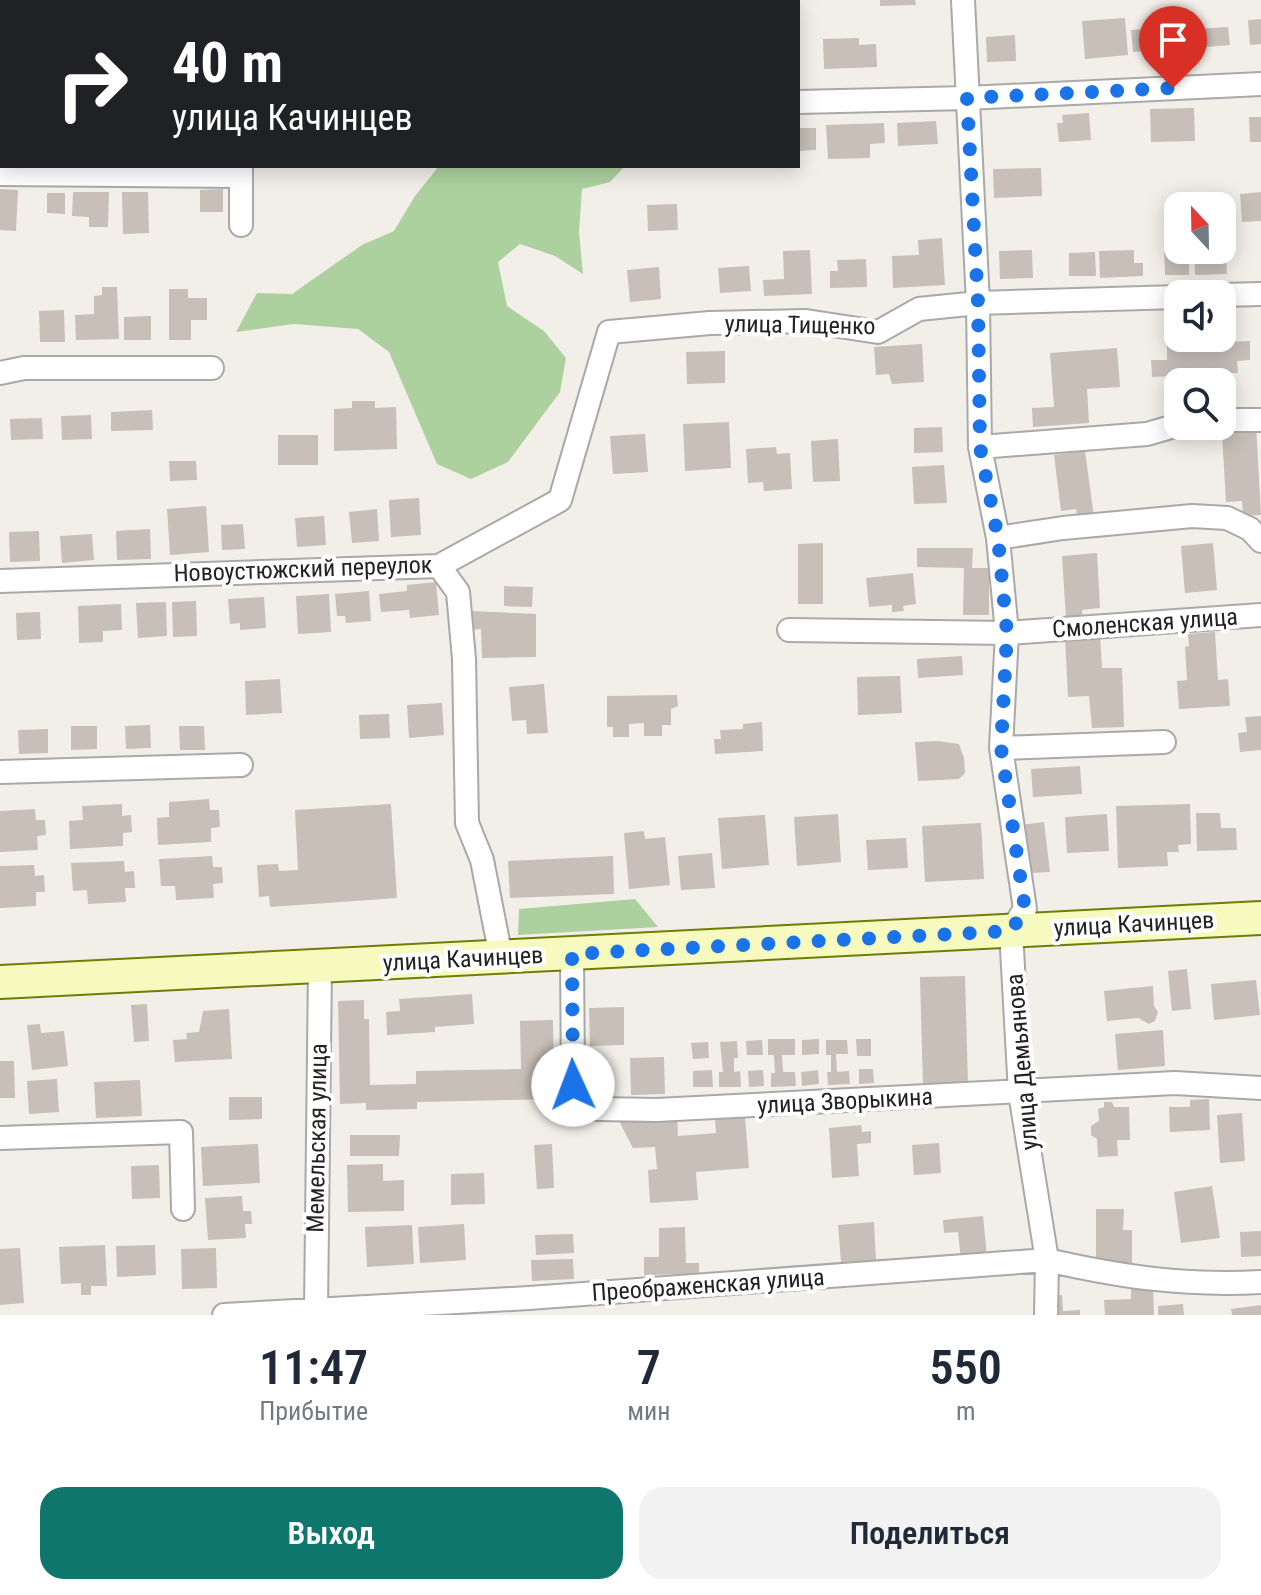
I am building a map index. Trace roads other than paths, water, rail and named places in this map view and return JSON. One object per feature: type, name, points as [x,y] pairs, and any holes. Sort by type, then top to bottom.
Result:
[{"type":"main road","name":"улица Качинцев","points":[[0,982],[1261,918]]},
{"type":"street","name":"улица Демьянова","points":[[963,0],[978,303],[980,447],[998,538],[1007,633],[1001,748],[1025,909],[1011,931],[1020,1093],[1047,1260],[1046,1315]]},
{"type":"street","points":[[800,102],[967,98],[1261,84]]},
{"type":"street","points":[[0,174],[241,171],[241,225]]},
{"type":"street","points":[[1236,295],[1261,294]]},
{"type":"street","name":"улица Тищенко","points":[[609,332],[710,323],[806,321],[878,332],[919,309],[978,303],[1164,297]]},
{"type":"street","name":"Новоустюжский переулок","points":[[0,581],[439,566],[560,500],[609,332]]},
{"type":"street","points":[[0,373],[24,368],[212,368]]},
{"type":"street","points":[[1236,420],[1261,420]]},
{"type":"street","points":[[980,447],[1147,434],[1164,429]]},
{"type":"street","points":[[998,538],[1063,528],[1192,516],[1227,518],[1250,529],[1261,541]]},
{"type":"street","points":[[439,566],[458,592],[464,659],[467,823],[482,860],[501,957]]},
{"type":"street","name":"Смоленская улица","points":[[789,630],[1007,633],[1261,615]]},
{"type":"street","points":[[1001,748],[1164,742]]},
{"type":"street","points":[[0,772],[241,765]]},
{"type":"street","name":"улица Зворыкина","points":[[572,954],[573,1085],[579,1099],[597,1109],[657,1110],[1175,1083],[1261,1088]]},
{"type":"street","name":"Мемельская улица","points":[[316,1309],[320,966]]},
{"type":"street","points":[[0,1138],[181,1132],[183,1209]]},
{"type":"street","name":"Преображенская улица","points":[[224,1315],[529,1298],[1047,1260],[1127,1277],[1211,1285],[1261,1282]]}]
